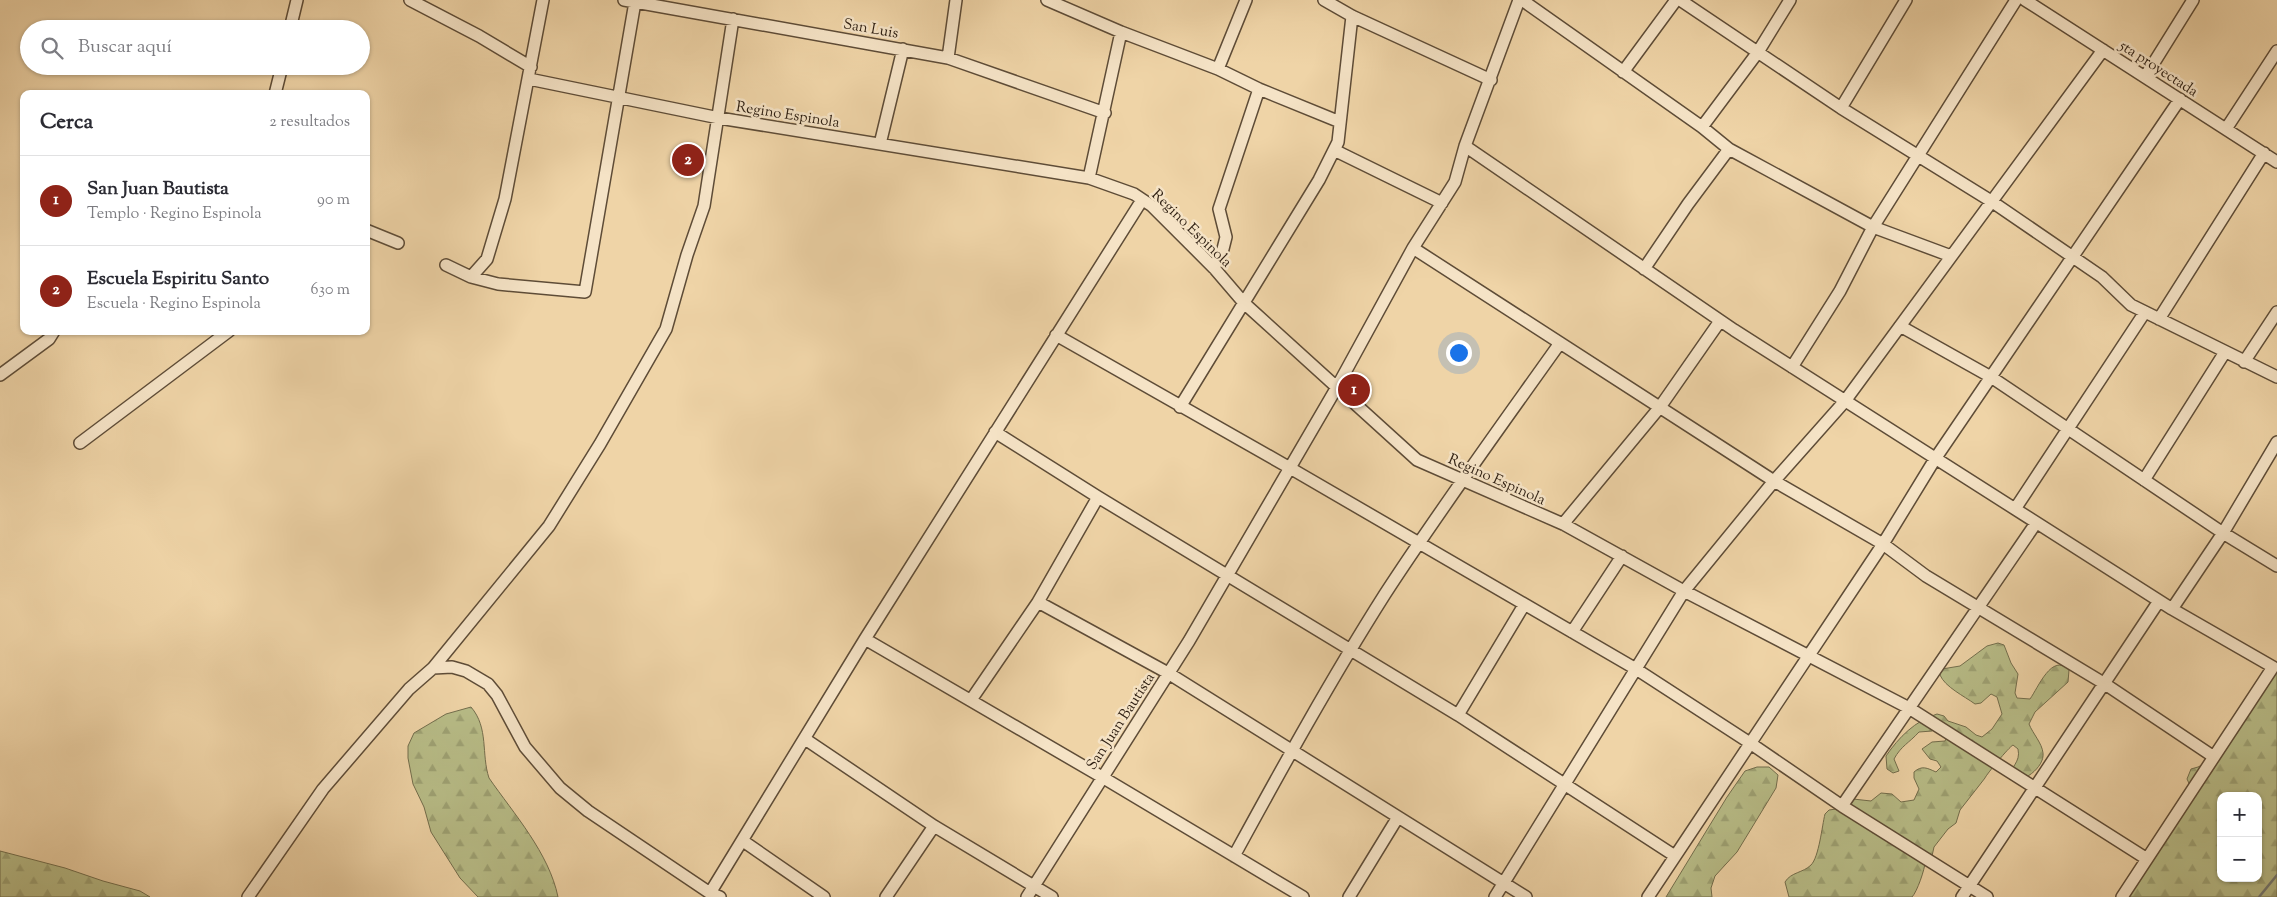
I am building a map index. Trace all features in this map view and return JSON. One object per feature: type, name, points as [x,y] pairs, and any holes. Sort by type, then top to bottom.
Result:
[{"type":"street","points":[[292,20],[297,0]]},
{"type":"street","points":[[410,0],[531,66]]},
{"type":"street","points":[[471,277],[487,259],[500,216],[529,79],[543,0]]},
{"type":"street","points":[[948,58],[956,0]]},
{"type":"street","points":[[1047,0],[1121,32],[1218,69],[1259,89],[1340,122]]},
{"type":"street","points":[[1218,69],[1246,0]]},
{"type":"street","points":[[1324,0],[1339,4],[1352,16],[1491,80]]},
{"type":"street","points":[[1520,0],[1702,127],[1729,149],[1873,227],[1951,256]]},
{"type":"street","name":"San Juan Bautista","points":[[1027,897],[1229,574],[1337,387],[1413,248],[1455,182],[1465,146],[1520,0]]},
{"type":"street","points":[[1623,72],[1678,0],[1841,108],[1991,201],[2102,277],[2130,305],[2277,377]]},
{"type":"street","points":[[1702,127],[1758,52],[1790,0]]},
{"type":"street","points":[[1841,108],[1906,0]]},
{"type":"street","points":[[1792,367],[1840,291],[1873,227],[2016,0]]},
{"type":"street","name":"5ta proyectada","points":[[2024,0],[2277,162]]},
{"type":"street","points":[[2145,77],[2193,0]]},
{"type":"street","points":[[446,265],[471,277],[498,284],[585,292],[618,97],[630,1]]},
{"type":"street","name":"San Luis","points":[[630,1],[948,58],[1105,113]]},
{"type":"street","points":[[1180,407],[1319,180],[1338,142],[1352,16]]},
{"type":"street","points":[[248,897],[323,788],[409,689],[433,668],[549,526],[600,444],[666,329],[687,255],[704,206],[719,118],[732,19]]},
{"type":"street","points":[[1089,178],[1105,113],[1121,32]]},
{"type":"street","points":[[880,144],[903,49]]},
{"type":"street","points":[[1495,897],[1684,591],[1774,481],[1845,401],[2103,50]]},
{"type":"street","points":[[2226,128],[2277,51]]},
{"type":"street","points":[[276,90],[280,75]]},
{"type":"street","name":"Regino Espinola","points":[[529,79],[719,118],[1089,178],[1116,186],[1152,206],[1214,268],[1244,303],[1417,460],[1563,524],[1684,591],[1909,708],[2147,859]]},
{"type":"street","points":[[1214,268],[1223,249],[1226,237],[1219,209],[1259,89]]},
{"type":"street","points":[[1648,897],[1883,544],[1935,459],[2180,99]]},
{"type":"street","points":[[1465,146],[1720,321],[2172,609],[2273,667],[2122,897]]},
{"type":"street","points":[[1644,269],[1688,204],[1729,149]]},
{"type":"street","points":[[1334,150],[1442,203]]},
{"type":"street","points":[[2159,319],[2264,153]]},
{"type":"street","points":[[433,668],[452,668],[466,671],[488,684],[497,695],[525,746],[560,788],[588,811],[715,895],[742,841],[865,639],[1142,200]]},
{"type":"street","points":[[370,232],[398,244]]},
{"type":"street","points":[[1413,248],[1774,481],[1883,544],[1926,576],[2106,684],[2214,756]]},
{"type":"street","points":[[2015,510],[2145,312]]},
{"type":"street","points":[[2244,362],[2277,312]]},
{"type":"street","points":[[1563,524],[1660,408],[1720,321]]},
{"type":"street","points":[[1900,326],[1991,377],[2223,533],[2277,566]]},
{"type":"street","points":[[0,375],[49,340],[52,335]]},
{"type":"street","points":[[80,443],[224,335]]},
{"type":"street","points":[[1056,335],[1290,468],[1636,669],[1750,743],[1842,806],[1987,897]]},
{"type":"street","points":[[1234,856],[1291,751],[1418,544],[1560,343]]},
{"type":"street","points":[[2144,480],[2225,352]]},
{"type":"street","points":[[995,432],[1098,497],[1229,574],[1458,715],[1675,856]]},
{"type":"street","points":[[2172,609],[2223,533],[2275,449]]},
{"type":"street","points":[[971,700],[1038,602],[1098,497]]},
{"type":"street","points":[[1842,806],[2036,523]]},
{"type":"street","points":[[1572,632],[1622,556]]},
{"type":"street","points":[[1962,897],[2160,601]]},
{"type":"street","points":[[1038,602],[1168,673],[1526,897]]},
{"type":"street","points":[[1458,715],[1524,605]]},
{"type":"street","points":[[865,639],[1303,897]]},
{"type":"street","points":[[805,740],[934,826],[1052,897]]},
{"type":"street","points":[[1349,897],[1398,817]]},
{"type":"street","points":[[886,897],[934,826]]},
{"type":"street","points":[[742,841],[824,897]]},
{"type":"green space","points":[[1998,643],[2004,645],[2011,663],[2018,674],[2015,693],[2017,698],[2030,699],[2041,680],[2051,668],[2057,665],[2069,670],[2068,682],[2035,712],[2029,724],[2043,753],[2043,758],[2037,769],[2026,777],[2014,780],[2009,779],[2019,754],[2018,749],[2013,745],[2007,751],[1960,810],[1956,823],[1948,829],[1934,847],[1932,856],[1925,862],[1924,870],[1912,897],[1789,897],[1785,882],[1790,876],[1808,868],[1814,861],[1825,814],[1829,810],[1843,808],[1853,799],[1871,801],[1881,793],[1892,794],[1901,802],[1914,800],[1919,789],[1914,778],[1914,772],[1927,768],[1936,772],[1941,767],[1937,761],[1930,759],[1922,749],[1932,742],[1945,741],[1948,735],[1938,727],[1932,731],[1919,732],[1899,751],[1894,759],[1899,771],[1893,773],[1887,769],[1886,756],[1908,730],[1937,714],[1944,716],[1948,721],[1966,727],[1982,737],[1992,729],[2002,714],[1997,697],[1991,694],[1981,703],[1975,704],[1950,687],[1940,675],[1942,669],[1960,666],[1987,646]]},
{"type":"green space","points":[[2277,666],[2277,897],[2124,897],[2193,792],[2187,779],[2191,769],[2216,758]]},
{"type":"green space","points":[[471,707],[477,715],[480,724],[489,778],[530,834],[547,865],[558,897],[478,897],[460,878],[431,832],[424,807],[413,784],[408,758],[408,746],[414,733],[446,714]]},
{"type":"green space","points":[[1757,767],[1769,767],[1778,775],[1776,788],[1737,852],[1715,876],[1711,888],[1712,897],[1666,897],[1745,771]]},
{"type":"green space","points":[[0,851],[65,868],[140,891],[150,897],[0,897]]},
{"type":"waterway","points":[[2259,897],[2277,875]]},
{"type":"place","name":"Escuela Espiritu Santo","points":[[688,160]]},
{"type":"place","name":"San Juan Bautista","points":[[1354,390]]}]
